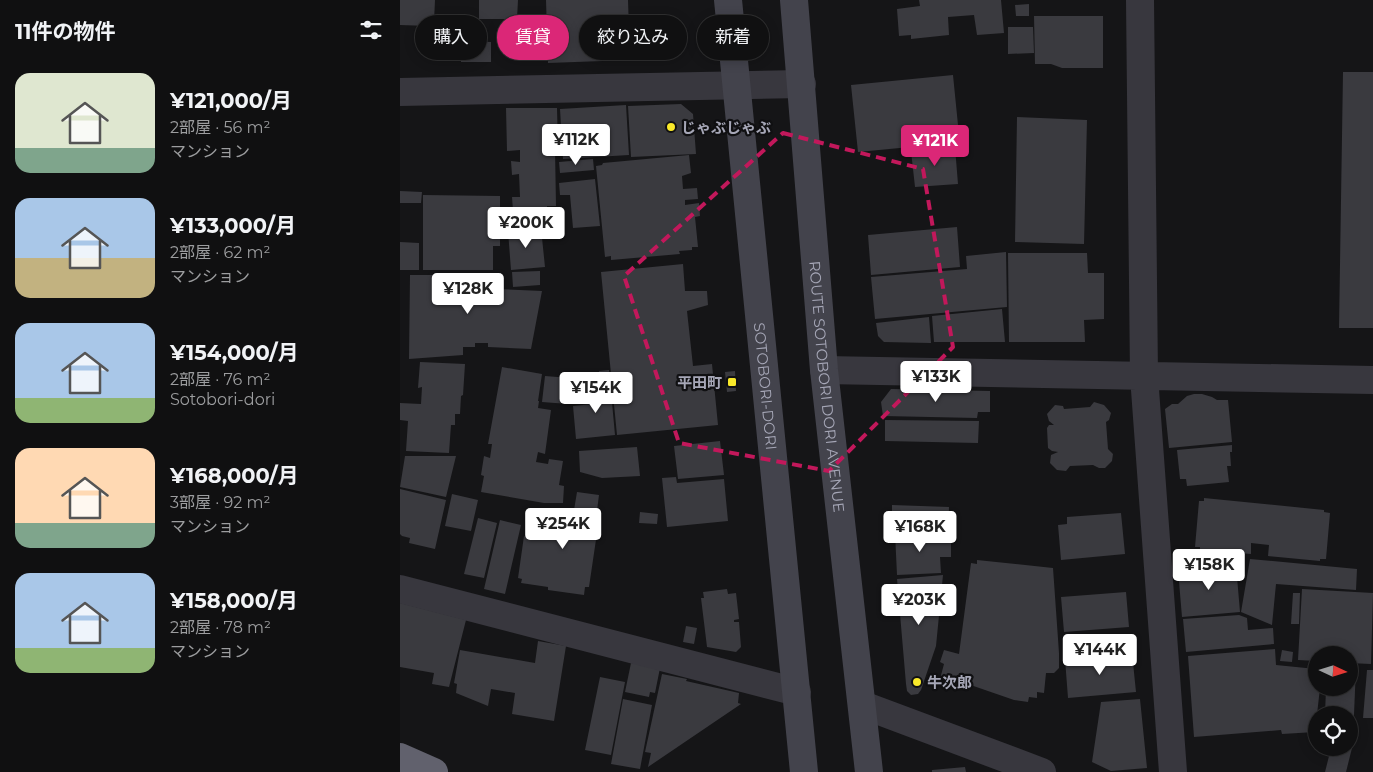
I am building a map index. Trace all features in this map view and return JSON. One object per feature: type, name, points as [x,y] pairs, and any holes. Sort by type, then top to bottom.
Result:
[{"type":"highway","points":[[400,757],[434,772]]},
{"type":"street","name":"SOTOBORI-DORI","points":[[728,0],[804,772]]},
{"type":"street","name":"ROUTE SOTOBORI DORI AVENUE","points":[[794,0],[824,370],[869,772]]},
{"type":"street","points":[[1140,0],[1144,376],[1173,772]]},
{"type":"street","points":[[400,92],[802,84]]},
{"type":"street","points":[[824,370],[1373,380]]},
{"type":"street","points":[[400,589],[797,692]]},
{"type":"street","points":[[863,705],[1042,772]]},
{"type":"highlighted area","points":[[783,133],[923,169],[953,347],[829,471],[679,443],[624,276]]},
{"type":"building","points":[[400,0],[435,0],[434,15],[415,15],[415,26],[400,25]]},
{"type":"building","points":[[479,0],[518,0],[517,15],[497,15],[497,19],[487,19],[487,15],[479,15]]},
{"type":"building","points":[[546,0],[628,0],[628,15],[579,15],[579,60],[630,60],[548,63],[548,60],[569,60],[569,15],[546,15]]},
{"type":"building","points":[[919,0],[1001,0],[1004,33],[977,35],[974,15],[948,17],[949,35],[911,39],[911,35],[899,36],[897,9],[920,6]]},
{"type":"building","points":[[1029,4],[1029,16],[1016,16],[1015,5]]},
{"type":"building","points":[[1034,16],[1103,16],[1103,68],[1062,68],[1051,64],[1035,64]]},
{"type":"building","points":[[1008,27],[1033,27],[1034,53],[1008,54]]},
{"type":"building","points":[[487,42],[491,42],[491,62],[461,62],[461,60],[487,60]]},
{"type":"building","points":[[1343,72],[1373,72],[1373,328],[1339,328]]},
{"type":"building","points":[[953,75],[958,125],[950,125],[952,143],[858,152],[851,85]]},
{"type":"building","points":[[681,104],[693,114],[696,154],[631,157],[628,106]]},
{"type":"building","points":[[626,105],[629,155],[563,159],[560,109]]},
{"type":"building","points":[[506,108],[557,108],[558,149],[555,149],[556,206],[547,206],[547,225],[520,225],[520,211],[513,211],[512,197],[520,197],[519,174],[512,175],[511,161],[520,162],[520,150],[507,151]]},
{"type":"building","points":[[1017,117],[1087,120],[1084,244],[1015,242]]},
{"type":"building","points":[[955,147],[958,184],[915,187],[911,151]]},
{"type":"building","points":[[689,155],[691,173],[682,176],[683,189],[697,188],[698,199],[685,200],[685,205],[699,203],[700,216],[695,217],[698,247],[692,247],[692,250],[679,251],[680,254],[611,260],[611,256],[605,257],[596,166],[603,163]]},
{"type":"building","points":[[593,159],[594,170],[560,173],[559,162]]},
{"type":"building","points":[[595,179],[600,226],[573,228],[570,195],[560,195],[559,183]]},
{"type":"building","points":[[400,191],[422,192],[421,203],[400,203]]},
{"type":"building","points":[[423,195],[500,196],[500,246],[493,246],[493,270],[423,270]]},
{"type":"building","points":[[957,227],[960,267],[871,275],[868,235]]},
{"type":"building","points":[[541,228],[545,267],[511,270],[508,231]]},
{"type":"building","points":[[400,242],[419,243],[419,270],[400,270]]},
{"type":"building","points":[[1006,252],[1007,307],[875,319],[871,277],[967,269],[966,256]]},
{"type":"building","points":[[1008,253],[1087,253],[1088,273],[1104,273],[1104,319],[1084,320],[1085,342],[1009,342]]},
{"type":"building","points":[[683,264],[685,291],[707,291],[708,305],[687,311],[693,366],[712,364],[718,425],[617,435],[601,272]]},
{"type":"building","points":[[540,271],[540,285],[513,287],[512,272]]},
{"type":"building","points":[[410,275],[496,275],[496,289],[542,291],[531,349],[488,347],[488,343],[475,343],[475,347],[463,347],[463,355],[409,359]]},
{"type":"building","points":[[1002,309],[1005,342],[934,342],[932,316]]},
{"type":"building","points":[[929,317],[931,343],[884,342],[878,336],[876,323]]},
{"type":"building","points":[[420,362],[465,364],[460,414],[455,414],[455,425],[451,425],[449,453],[406,451],[408,421],[400,420],[400,403],[421,404],[422,387],[418,388]]},
{"type":"building","points":[[502,367],[542,374],[538,408],[551,410],[545,454],[538,452],[536,462],[548,464],[549,459],[563,461],[559,485],[564,486],[563,503],[544,503],[481,492],[484,476],[481,475],[484,456],[490,458],[492,444],[488,444]]},
{"type":"building","points":[[609,370],[615,435],[576,439],[573,406],[602,403],[599,371]]},
{"type":"building","points":[[735,371],[736,391],[727,392],[725,372]]},
{"type":"building","points":[[545,376],[570,378],[568,404],[542,402]]},
{"type":"building","points":[[891,389],[990,391],[990,412],[978,412],[977,418],[883,416],[881,402]]},
{"type":"building","points":[[1202,394],[1217,400],[1228,400],[1232,442],[1169,448],[1165,409],[1172,404],[1178,404],[1187,396]]},
{"type":"building","points":[[1094,402],[1104,405],[1111,413],[1109,420],[1106,422],[1108,449],[1113,454],[1112,461],[1105,468],[1093,465],[1070,466],[1066,471],[1057,470],[1050,463],[1051,455],[1058,452],[1048,448],[1047,428],[1049,425],[1054,425],[1049,421],[1047,414],[1055,405],[1063,406],[1064,409],[1090,407]]},
{"type":"building","points":[[885,420],[979,421],[978,443],[885,441]]},
{"type":"building","points":[[720,441],[724,475],[678,479],[674,446]]},
{"type":"building","points":[[1232,445],[1232,452],[1230,452],[1231,466],[1227,466],[1229,482],[1187,486],[1186,479],[1180,479],[1177,450]]},
{"type":"building","points":[[637,447],[640,476],[602,478],[580,472],[579,451]]},
{"type":"building","points":[[405,456],[456,456],[446,497],[400,487]]},
{"type":"building","points":[[676,477],[677,483],[724,479],[728,521],[667,527],[662,478]]},
{"type":"building","points":[[400,489],[446,500],[435,549],[409,543],[410,538],[400,534]]},
{"type":"building","points":[[577,492],[599,495],[595,526],[598,526],[589,587],[585,587],[584,595],[548,590],[548,587],[521,583],[522,579],[518,578],[524,536],[526,537],[527,530],[546,532],[549,513],[573,516]]},
{"type":"building","points":[[452,494],[478,500],[471,531],[445,526]]},
{"type":"building","points":[[1204,498],[1324,510],[1324,512],[1330,513],[1326,559],[1320,559],[1320,561],[1268,556],[1269,545],[1251,543],[1251,554],[1200,550],[1200,547],[1195,547],[1199,501],[1204,501]]},
{"type":"building","points":[[892,505],[949,507],[948,533],[925,526],[892,526]]},
{"type":"building","points":[[640,512],[658,514],[657,524],[639,523]]},
{"type":"building","points":[[1121,513],[1125,554],[1061,560],[1058,525],[1067,524],[1067,517]]},
{"type":"building","points":[[478,518],[497,523],[484,578],[464,574]]},
{"type":"building","points":[[500,520],[521,525],[505,594],[484,589]]},
{"type":"building","points":[[937,531],[937,541],[951,540],[951,557],[940,557],[941,573],[897,575],[895,533]]},
{"type":"building","points":[[1250,559],[1357,569],[1356,590],[1276,584],[1272,625],[1241,612]]},
{"type":"building","points":[[977,560],[1053,568],[1059,668],[1054,673],[1046,673],[1044,693],[1037,692],[1037,698],[1029,697],[1028,702],[1014,700],[959,681],[958,686],[940,679],[944,664],[940,662],[944,650],[959,654],[971,563],[977,564]]},
{"type":"building","points":[[1236,565],[1240,612],[1182,617],[1178,570]]},
{"type":"building","points":[[943,575],[936,646],[921,690],[918,694],[911,695],[907,691],[906,684],[897,579]]},
{"type":"building","points":[[727,589],[728,594],[736,593],[739,619],[734,620],[734,622],[739,622],[741,647],[736,652],[707,647],[701,598],[704,598],[703,592]]},
{"type":"building","points":[[1302,589],[1373,593],[1371,664],[1358,663],[1358,646],[1308,646],[1308,661],[1298,660]]},
{"type":"building","points":[[1126,592],[1129,627],[1064,632],[1061,597]]},
{"type":"building","points":[[1293,593],[1300,593],[1299,624],[1291,624]]},
{"type":"building","points":[[400,603],[466,620],[449,687],[432,684],[434,673],[400,667]]},
{"type":"building","points":[[1239,615],[1247,618],[1248,630],[1273,628],[1274,644],[1186,652],[1183,619]]},
{"type":"building","points":[[686,626],[697,628],[694,644],[683,642]]},
{"type":"building","points":[[538,641],[566,646],[554,721],[512,714],[515,693],[491,689],[488,706],[456,693],[457,684],[454,683],[460,650],[535,663]]},
{"type":"building","points":[[1275,649],[1276,665],[1308,668],[1308,696],[1319,696],[1318,706],[1308,706],[1308,732],[1282,734],[1281,730],[1194,737],[1188,656]]},
{"type":"building","points":[[1282,650],[1293,652],[1292,662],[1280,661]]},
{"type":"building","points":[[1132,653],[1136,692],[1068,698],[1065,659]]},
{"type":"building","points":[[631,663],[660,668],[655,693],[650,692],[649,697],[625,692]]},
{"type":"building","points":[[1367,670],[1373,670],[1373,718],[1363,718]]},
{"type":"building","points":[[662,674],[739,693],[738,703],[741,704],[648,767],[651,753],[645,752]]},
{"type":"building","points":[[600,677],[625,682],[611,755],[585,750]]},
{"type":"building","points":[[1326,696],[1355,696],[1354,706],[1325,706]]},
{"type":"building","points":[[623,699],[652,705],[640,769],[611,764]]},
{"type":"building","points":[[1140,699],[1147,768],[1111,771],[1092,762],[1101,702]]},
{"type":"building","points":[[1329,756],[1350,756],[1346,772],[1325,772]]},
{"type":"building","points":[[965,767],[966,772],[932,772],[932,770]]},
{"type":"place","name":"じゃぶじゃぶ","points":[[671,127]]},
{"type":"place","name":"平田町","points":[[732,382]]},
{"type":"place","name":"牛次郎","points":[[917,682]]}]
